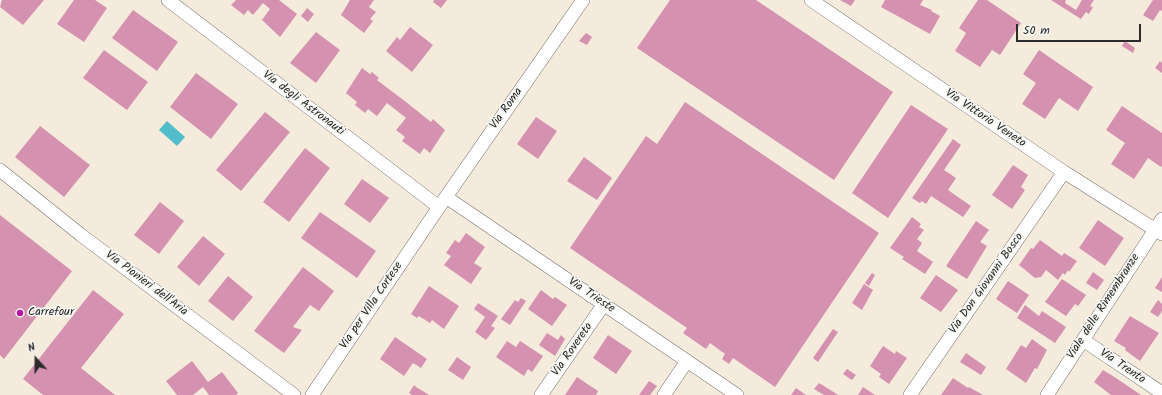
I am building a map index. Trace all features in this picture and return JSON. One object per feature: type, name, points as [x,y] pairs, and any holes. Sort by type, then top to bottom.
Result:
[{"type":"street","name":"Via degli Astronauti","points":[[168,0],[442,202]]},
{"type":"street","name":"Via Roma","points":[[431,218],[583,0]]},
{"type":"street","name":"Via Vittorio Veneto","points":[[811,0],[1064,172],[1160,227]]},
{"type":"street","name":"Via Pionieri dell'Aria","points":[[0,170],[81,235],[294,395]]},
{"type":"street","name":"Via Don Giovanni Bosco","points":[[910,395],[1064,172]]},
{"type":"street","name":"Via Trieste","points":[[442,202],[604,304],[737,395]]},
{"type":"street","name":"Via per Villa Cortese","points":[[312,395],[431,218]]},
{"type":"street","name":"Viale delle Rimembranze","points":[[1047,395],[1160,227]]},
{"type":"street","name":"Via Rovereto","points":[[541,395],[604,304]]},
{"type":"street","name":"Via Trento","points":[[1083,340],[1162,393]]},
{"type":"street","points":[[664,395],[687,361]]},
{"type":"water","points":[[167,121],[185,137],[177,146],[159,130]]},
{"type":"building","points":[[2,0],[44,0],[23,25],[0,7]]},
{"type":"building","points":[[74,0],[95,0],[107,8],[84,42],[57,24]]},
{"type":"building","points":[[236,0],[279,0],[297,14],[280,37],[262,20],[270,9],[263,3],[253,15],[248,10],[244,15],[231,5]]},
{"type":"building","points":[[350,0],[374,0],[369,7],[376,12],[370,19],[373,21],[364,33],[341,15]]},
{"type":"building","points":[[434,0],[447,0],[441,8],[433,2]]},
{"type":"building","points":[[670,0],[756,0],[893,92],[834,180],[637,48]]},
{"type":"building","points":[[840,0],[855,0],[851,6]]},
{"type":"building","points":[[885,0],[923,0],[920,5],[932,10],[931,11],[940,16],[930,34],[881,7]]},
{"type":"building","points":[[978,0],[987,0],[1021,23],[1000,55],[992,50],[980,67],[955,51],[966,33],[959,28]]},
{"type":"building","points":[[1051,0],[1066,0],[1065,3],[1076,10],[1082,0],[1094,0],[1090,6],[1093,7],[1089,14],[1086,12],[1081,19]]},
{"type":"building","points":[[1153,0],[1162,0],[1162,11],[1160,10],[1153,21],[1143,15]]},
{"type":"building","points":[[307,8],[314,14],[308,22],[301,16]]},
{"type":"building","points":[[133,10],[178,42],[157,71],[112,38]]},
{"type":"building","points":[[410,27],[433,45],[412,72],[386,51],[397,37],[400,40]]},
{"type":"building","points":[[316,32],[340,50],[316,83],[290,63]]},
{"type":"building","points":[[586,33],[592,37],[587,45],[579,41]]},
{"type":"building","points":[[1125,41],[1135,48],[1133,53],[1122,46]]},
{"type":"building","points":[[104,50],[148,82],[127,110],[83,78]]},
{"type":"building","points":[[1039,50],[1093,87],[1078,111],[1059,98],[1045,119],[1022,104],[1036,83],[1023,74]]},
{"type":"building","points":[[1160,61],[1162,63],[1162,73],[1155,68]]},
{"type":"building","points":[[362,68],[370,74],[372,72],[379,78],[377,80],[431,122],[433,119],[445,130],[430,153],[424,148],[420,154],[402,141],[405,137],[396,130],[406,118],[387,103],[377,116],[368,109],[365,113],[355,105],[357,102],[346,93]]},
{"type":"building","points":[[196,73],[238,104],[211,139],[170,107]]},
{"type":"building","points":[[685,102],[879,233],[775,387],[733,358],[729,364],[722,359],[725,354],[710,343],[706,349],[683,333],[687,328],[570,248],[646,136],[657,144]]},
{"type":"building","points":[[911,105],[948,129],[888,218],[852,193]]},
{"type":"building","points":[[1122,106],[1162,133],[1162,166],[1161,167],[1148,158],[1134,179],[1111,164],[1125,143],[1106,130]]},
{"type":"building","points":[[265,112],[290,132],[241,191],[216,170]]},
{"type":"building","points":[[536,117],[557,131],[538,159],[517,144]]},
{"type":"building","points":[[40,126],[90,165],[64,197],[15,157]]},
{"type":"building","points":[[953,139],[961,145],[944,170],[956,178],[948,190],[971,206],[963,217],[931,196],[926,204],[922,201],[920,203],[912,198]]},
{"type":"building","points":[[305,148],[330,168],[289,222],[263,202]]},
{"type":"building","points":[[584,157],[612,178],[597,200],[567,181]]},
{"type":"building","points":[[1013,165],[1028,175],[1021,187],[1025,190],[1012,209],[992,195]]},
{"type":"building","points":[[362,179],[389,198],[370,223],[344,204]]},
{"type":"building","points":[[160,202],[184,221],[159,254],[134,235]]},
{"type":"building","points":[[320,212],[376,251],[357,278],[301,238]]},
{"type":"building","name":"Carrefour","points":[[0,215],[72,271],[4,359],[0,355]]},
{"type":"building","points":[[912,217],[921,224],[919,227],[924,230],[917,239],[922,243],[917,251],[933,262],[925,274],[902,259],[904,257],[890,248]]},
{"type":"building","points":[[1098,220],[1124,238],[1105,266],[1079,248]]},
{"type":"building","points":[[976,221],[989,230],[980,242],[987,246],[967,279],[946,266]]},
{"type":"building","points":[[466,233],[485,247],[474,263],[482,268],[471,284],[444,265],[451,256],[446,253],[455,240],[459,243]]},
{"type":"building","points":[[203,236],[225,254],[199,286],[177,267]]},
{"type":"building","points":[[1040,240],[1062,256],[1064,253],[1077,261],[1069,272],[1068,270],[1065,275],[1063,273],[1058,280],[1046,270],[1041,277],[1035,278],[1019,265],[1031,248],[1033,249]]},
{"type":"building","points":[[303,267],[334,291],[319,311],[310,305],[293,327],[302,330],[284,353],[254,331]]},
{"type":"building","points":[[1093,272],[1104,280],[1097,290],[1086,283]]},
{"type":"building","points":[[872,273],[875,275],[869,286],[865,283]]},
{"type":"building","points":[[936,275],[958,290],[941,312],[920,298]]},
{"type":"building","points":[[228,276],[253,297],[233,321],[208,301]]},
{"type":"building","points":[[1162,277],[1162,292],[1155,288]]},
{"type":"building","points":[[1062,279],[1086,295],[1078,306],[1075,304],[1066,316],[1045,302]]},
{"type":"building","points":[[1008,281],[1029,295],[1017,313],[996,299]]},
{"type":"building","points":[[864,284],[873,290],[862,310],[852,303]]},
{"type":"building","points":[[429,286],[459,306],[444,329],[432,320],[430,323],[419,316],[417,318],[411,314]]},
{"type":"building","points":[[93,290],[124,314],[81,368],[115,395],[43,395],[23,379]]},
{"type":"building","points":[[541,290],[553,299],[555,297],[567,305],[552,326],[528,309]]},
{"type":"building","points":[[521,298],[526,301],[510,325],[501,319],[515,300],[518,302]]},
{"type":"building","points":[[1158,300],[1162,304],[1162,311],[1158,317],[1150,312]]},
{"type":"building","points":[[478,303],[498,316],[491,326],[495,328],[486,340],[475,332],[485,317],[474,309]]},
{"type":"building","points":[[1025,305],[1039,316],[1042,311],[1066,327],[1055,343],[1017,318]]},
{"type":"building","points":[[1130,316],[1159,333],[1140,361],[1125,350],[1126,348],[1114,341]]},
{"type":"building","points":[[833,329],[838,332],[818,362],[813,358]]},
{"type":"building","points":[[547,333],[558,340],[561,335],[565,339],[555,356],[539,345]]},
{"type":"building","points":[[608,335],[632,351],[616,374],[593,358]]},
{"type":"building","points":[[395,337],[427,359],[421,368],[413,363],[404,376],[380,359]]},
{"type":"building","points":[[1032,339],[1047,350],[1037,369],[1035,368],[1026,383],[1006,369],[1021,345],[1026,348]]},
{"type":"building","points":[[507,341],[516,347],[520,341],[543,356],[532,372],[528,369],[524,376],[496,357]]},
{"type":"building","points":[[883,346],[895,354],[896,351],[907,358],[889,384],[879,377],[881,374],[870,366]]},
{"type":"building","points":[[966,353],[986,367],[981,375],[960,362]]},
{"type":"building","points":[[457,357],[471,367],[463,380],[448,370]]},
{"type":"building","points":[[192,361],[208,382],[222,372],[238,393],[236,395],[209,395],[203,387],[193,395],[177,395],[166,381]]},
{"type":"building","points":[[847,369],[856,375],[852,380],[843,374]]},
{"type":"building","points":[[1103,370],[1141,395],[1111,395],[1094,382]]},
{"type":"building","points":[[577,377],[598,391],[596,395],[565,395]]},
{"type":"building","points":[[953,378],[968,388],[969,387],[983,395],[941,395]]},
{"type":"building","points":[[649,381],[657,386],[650,395],[639,395]]},
{"type":"building","points":[[819,383],[838,395],[824,395],[814,389]]},
{"type":"building","points":[[414,385],[429,395],[412,395],[409,393]]},
{"type":"building","points":[[863,387],[875,395],[858,395]]},
{"type":"building","points":[[796,388],[806,395],[791,395]]},
{"type":"place","name":"Carrefour","points":[[20,313]]}]
